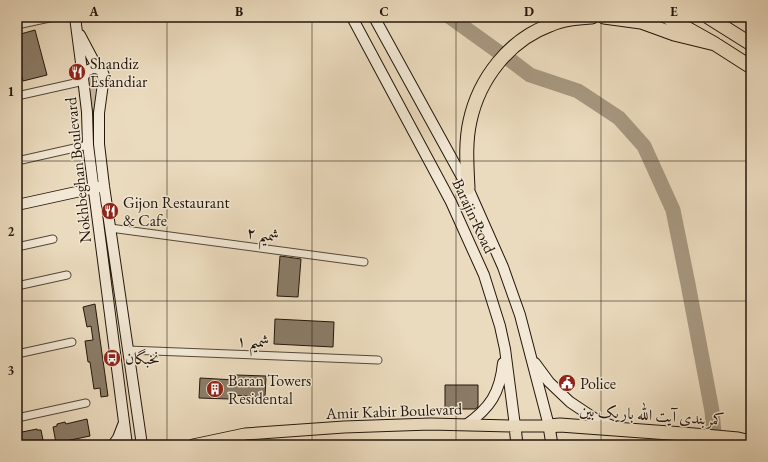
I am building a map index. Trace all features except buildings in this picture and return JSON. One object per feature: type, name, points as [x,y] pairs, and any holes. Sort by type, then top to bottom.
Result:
[{"type":"highway","points":[[468,188],[467,161],[470,122],[478,95],[500,61],[512,47],[530,34],[551,24],[576,18],[592,17]]},
{"type":"highway","points":[[604,17],[640,22],[674,34],[715,44]]},
{"type":"highway","points":[[667,17],[715,44],[751,67]]},
{"type":"highway","points":[[708,17],[747,41]]},
{"type":"highway","points":[[722,17],[747,41]]},
{"type":"highway","name":"کمربندی آیت الله باریک بین","points":[[549,426],[560,425],[745,440]]},
{"type":"main road","name":"Barajin Road","points":[[352,17],[451,202],[484,275],[506,350],[517,445]]},
{"type":"main road","name":"Barajin Road","points":[[374,17],[468,188],[503,268],[520,315],[549,426]]},
{"type":"main road","points":[[75,21],[98,68]]},
{"type":"main road","points":[[75,21],[83,80]]},
{"type":"main road","name":"Nokhbeghan Boulevard","points":[[127,445],[99,187],[99,113],[104,74],[98,68],[93,68],[88,69],[83,80],[87,112],[88,145],[99,187],[110,228],[142,445]]},
{"type":"main road","points":[[17,205],[99,187]]},
{"type":"main road","points":[[466,425],[486,409],[499,388],[506,350]]},
{"type":"main road","points":[[532,359],[549,382],[570,402],[594,418],[621,430]]},
{"type":"main road","points":[[113,445],[118,438],[124,423]]},
{"type":"main road","name":"Amir Kabir Boulevard","points":[[193,445],[245,434],[344,427],[430,424],[549,426]]},
{"type":"main road","points":[[549,426],[552,445]]},
{"type":"street","points":[[17,25],[54,17]]},
{"type":"street","points":[[17,96],[83,80]]},
{"type":"street","points":[[17,161],[88,145]]},
{"type":"street","name":"شمیم ۲","points":[[110,228],[364,262]]},
{"type":"street","points":[[17,247],[53,239]]},
{"type":"street","points":[[17,286],[67,275]]},
{"type":"street","points":[[17,354],[72,342]]},
{"type":"street","name":"شمیم ۱","points":[[128,350],[378,360]]},
{"type":"street","points":[[17,418],[86,403]]},
{"type":"shaded area","points":[[93,72],[99,74],[101,80],[93,114],[87,85],[87,76]]},
{"type":"waterway","points":[[450,17],[500,53]]},
{"type":"waterway","points":[[509,59],[530,75],[578,91],[619,118],[644,146],[673,210],[712,411],[715,445]]},
{"type":"place","name":"Shandiz Esfandiar","points":[[77,72]]},
{"type":"place","name":"Gijon Restaurant & Cafe","points":[[110,211]]},
{"type":"place","name":"نخبگان","points":[[112,358]]},
{"type":"place","name":"Police","points":[[567,383]]},
{"type":"place","name":"Baran Towers Residental","points":[[215,389]]}]
